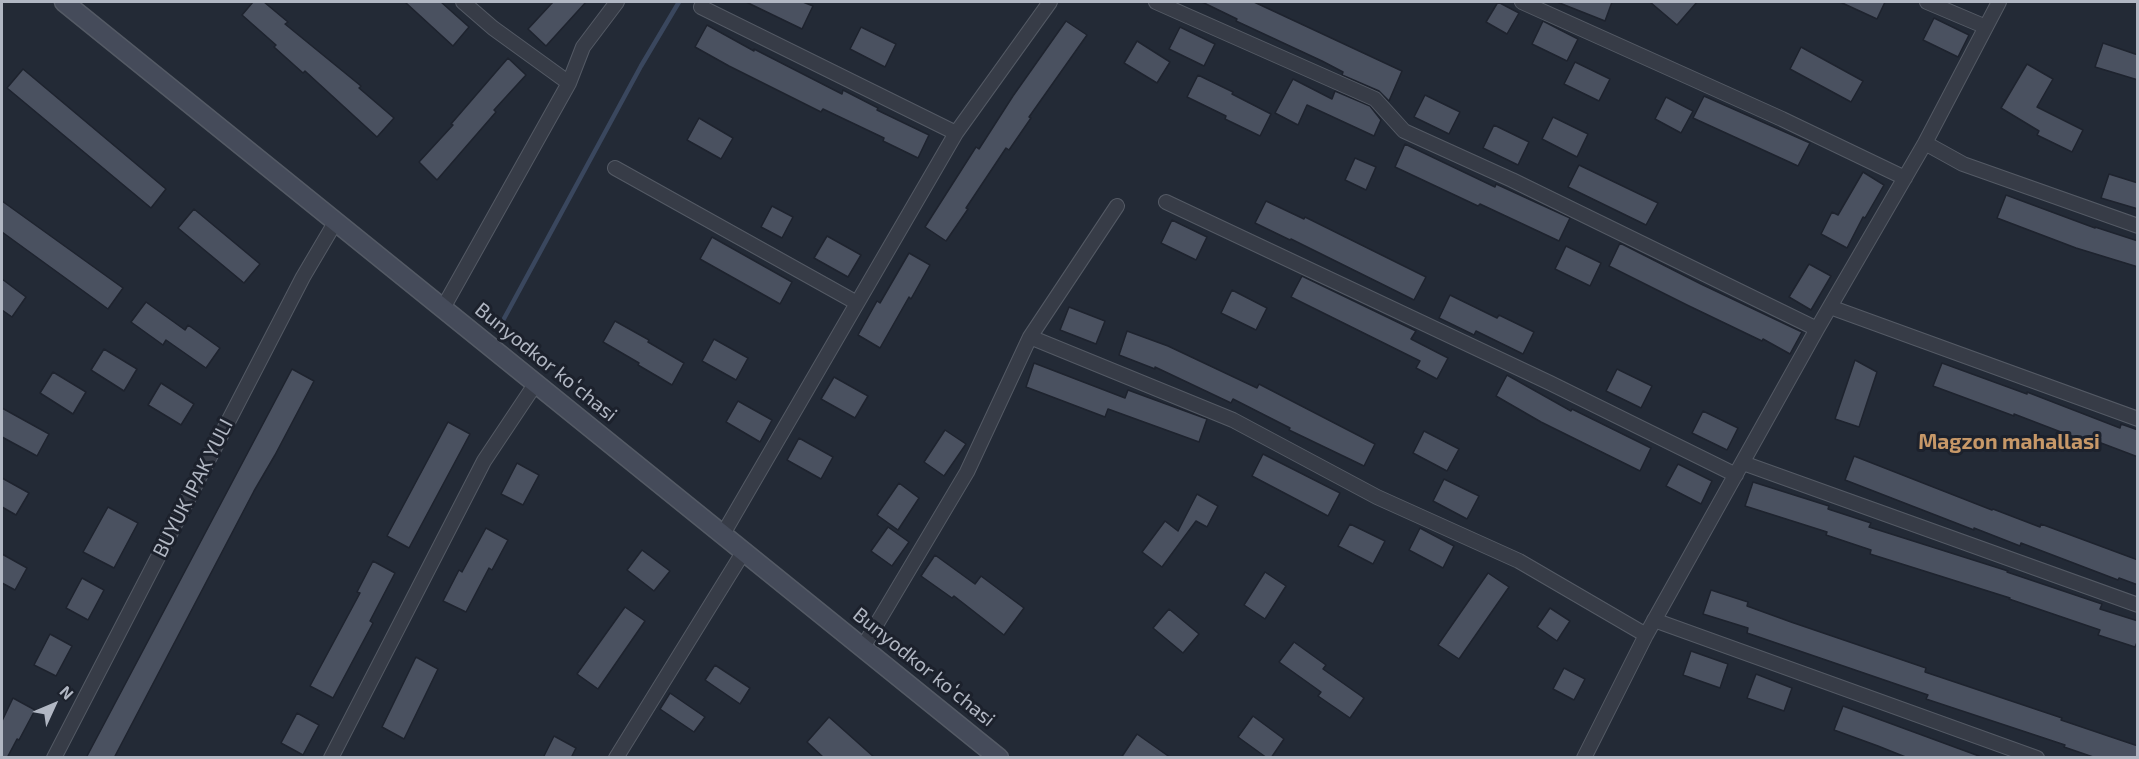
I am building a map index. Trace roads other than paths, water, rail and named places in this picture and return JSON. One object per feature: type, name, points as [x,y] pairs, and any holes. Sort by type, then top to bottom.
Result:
[{"type":"main road","name":"Bunyodkor koʻchasi","points":[[64,2],[999,758]]},
{"type":"street","points":[[463,2],[493,28],[568,83]]},
{"type":"street","points":[[444,308],[568,83],[584,47],[617,2]]},
{"type":"street","points":[[723,534],[956,133],[1050,2]]},
{"type":"street","points":[[1156,2],[1375,99],[1404,131],[1512,180],[1817,329]]},
{"type":"street","points":[[1522,2],[1782,118],[1905,178]]},
{"type":"street","points":[[1928,2],[1986,27]]},
{"type":"street","points":[[1584,758],[1654,620],[1817,329],[1925,143],[1999,2]]},
{"type":"street","points":[[701,7],[956,133]]},
{"type":"street","points":[[1925,143],[1963,164],[2138,226]]},
{"type":"street","points":[[615,168],[857,303]]},
{"type":"street","points":[[1166,202],[1550,383],[1740,469],[2138,605]]},
{"type":"street","points":[[863,647],[967,472],[1030,337],[1117,206]]},
{"type":"street","name":"BUYUK IPAK YULI","points":[[54,758],[303,277],[336,221]]},
{"type":"street","points":[[1830,307],[2138,419]]},
{"type":"street","points":[[1030,337],[1233,420],[1377,497],[1519,561],[1646,635]]},
{"type":"street","points":[[331,758],[484,461],[536,382]]},
{"type":"street","points":[[616,758],[744,551]]},
{"type":"street","points":[[1654,620],[2037,758]]},
{"type":"waterway","points":[[500,326],[641,66],[679,2]]},
{"type":"district","name":"Magzon mahallasi","points":[[2009,442]]}]
